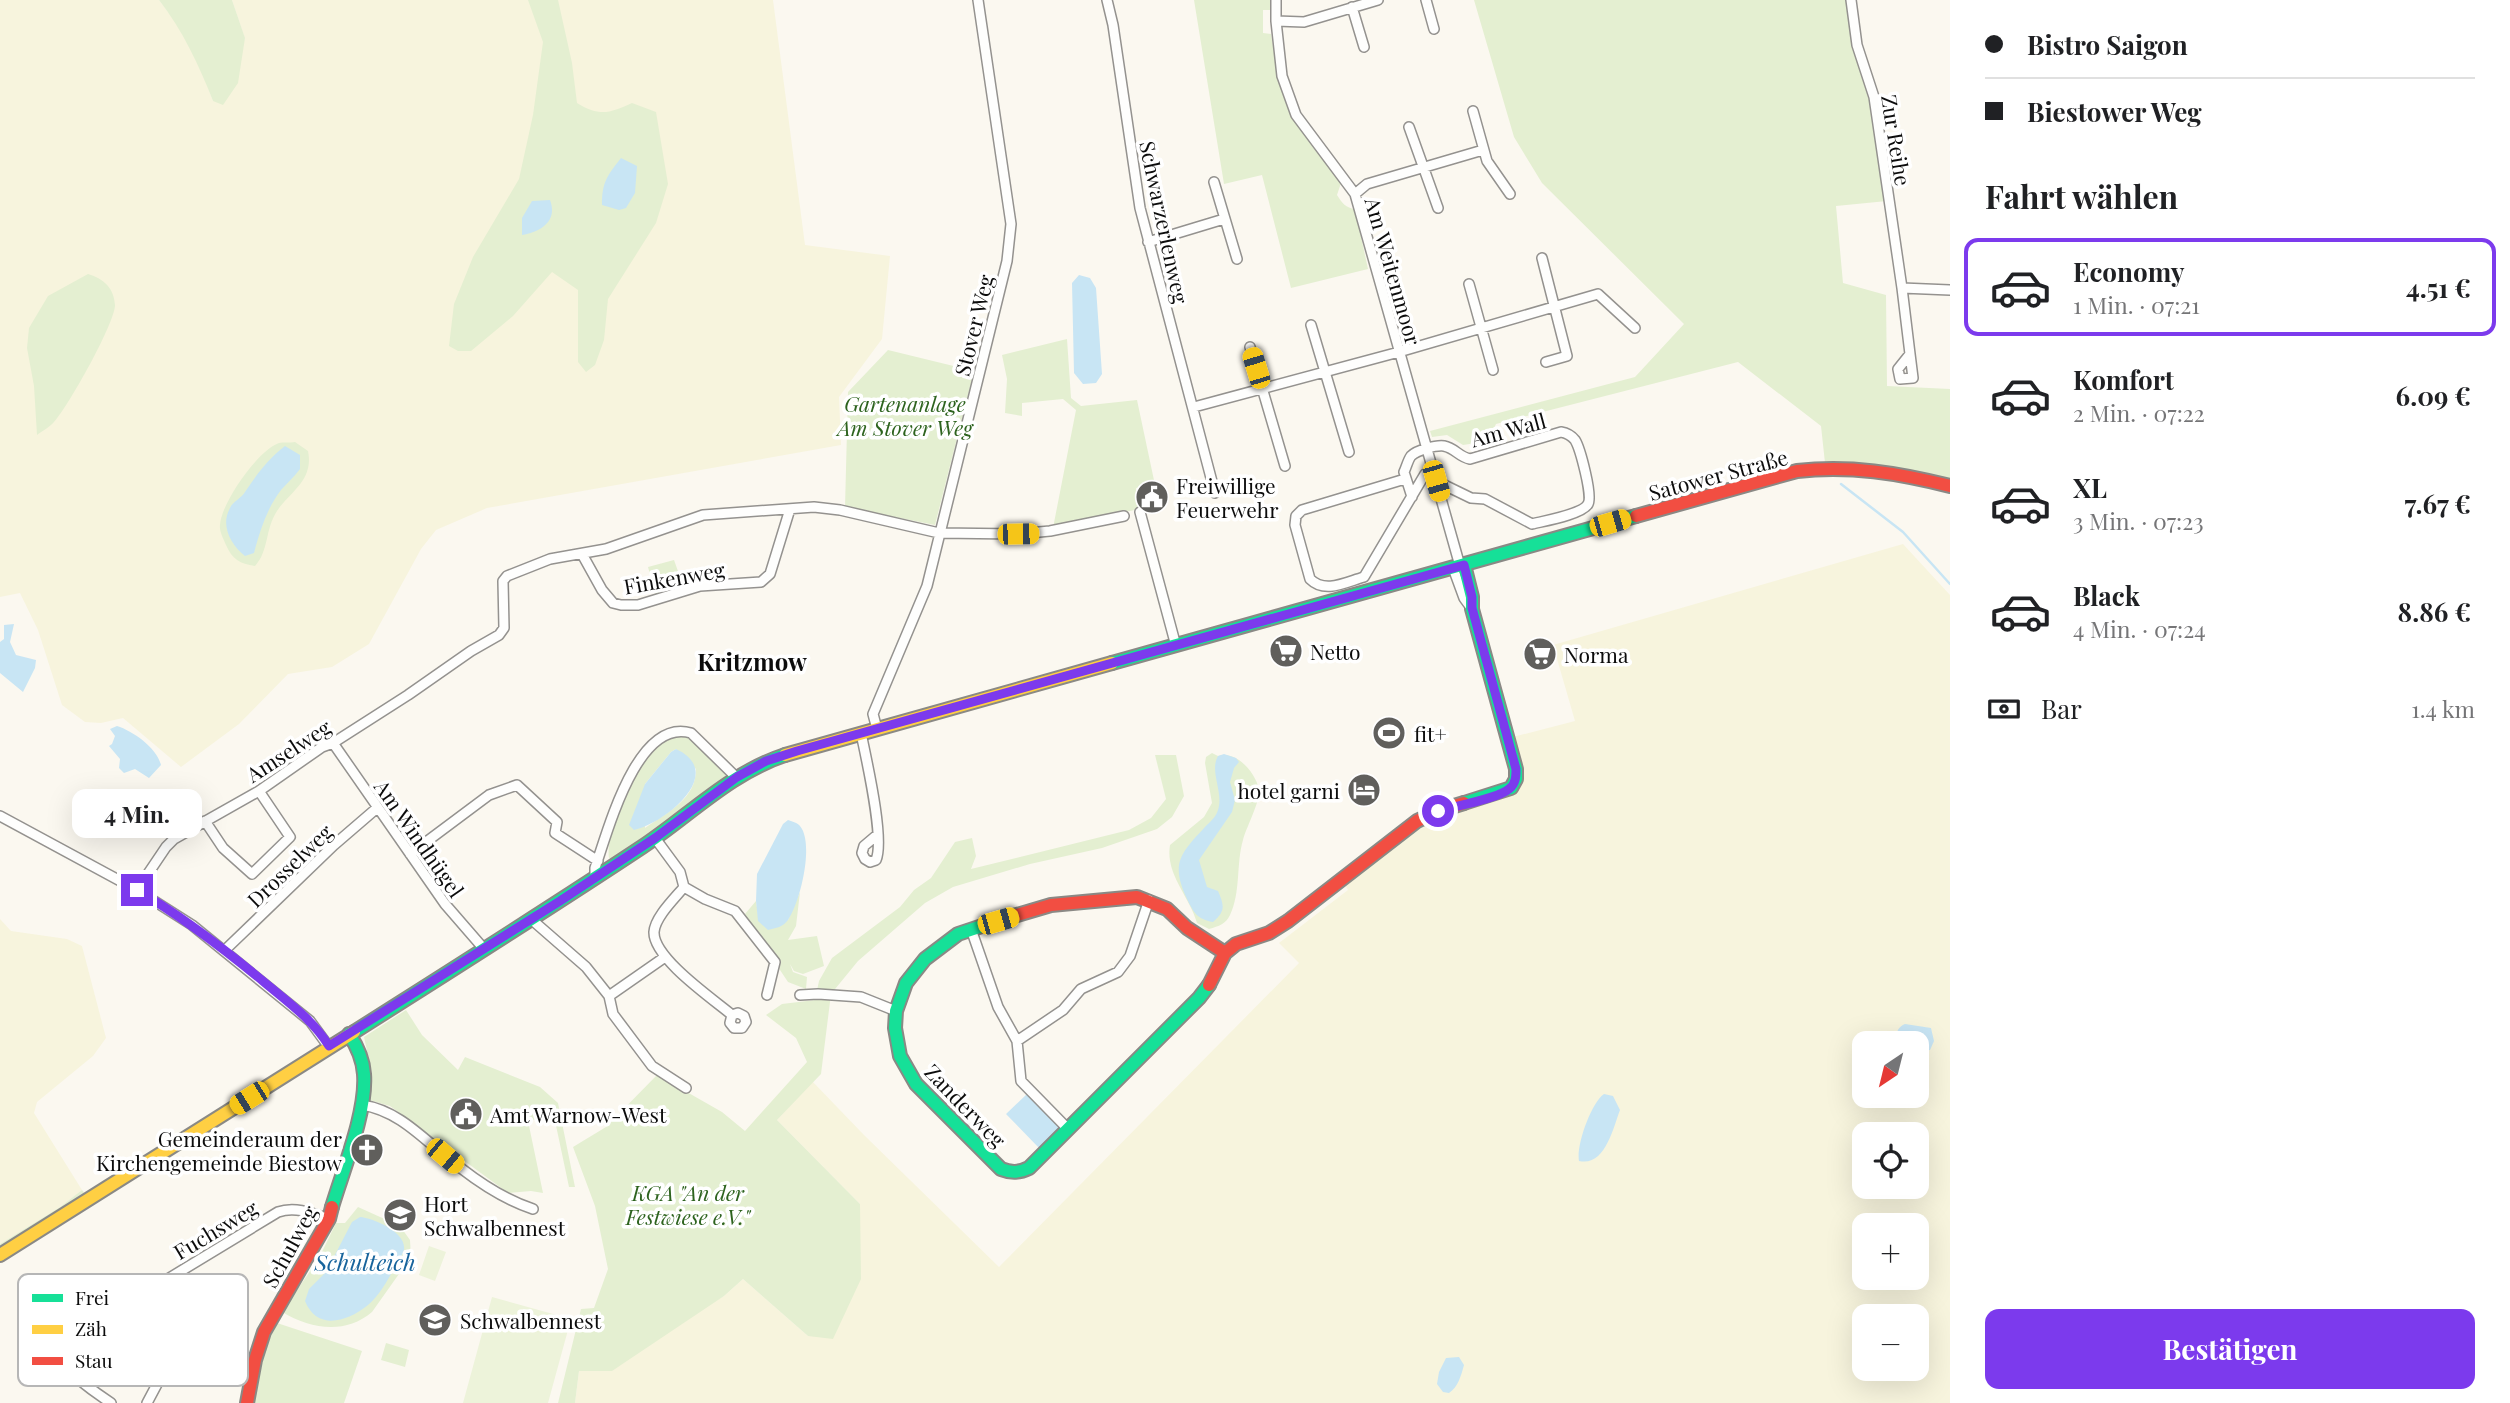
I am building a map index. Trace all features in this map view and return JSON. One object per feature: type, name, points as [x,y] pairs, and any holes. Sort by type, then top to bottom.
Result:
[{"type":"main road","name":"Satower Straße","points":[[0,1255],[484,950],[655,838],[737,777],[766,761],[1797,471],[1859,467],[1950,486]]},
{"type":"main road","points":[[1149,900],[1167,909],[1187,928],[1225,953],[1249,938],[1269,933],[1295,916],[1417,821],[1438,811],[1511,788],[1516,779],[1516,769],[1472,608],[1472,597],[1459,566]]},
{"type":"main road","name":"Zanderweg","points":[[1149,900],[1137,897],[1051,905],[971,929],[958,934],[913,971],[900,995],[896,1011],[895,1028],[900,1056],[916,1084],[1001,1169],[1013,1174],[1022,1172],[1068,1129],[1207,989],[1225,953]]},
{"type":"main road","name":"Schulweg","points":[[247,1403],[259,1346],[272,1315],[319,1240],[328,1219],[362,1105],[365,1086],[363,1063],[349,1034]]},
{"type":"street","name":"Stover Weg","points":[[877,729],[873,714],[927,586],[1007,261],[1011,224],[978,0]]},
{"type":"street","name":"Schwarzerlenweg","points":[[1107,0],[1114,24],[1134,169],[1148,242],[1215,493]]},
{"type":"street","name":"Am Weitenmoor","points":[[1276,0],[1282,76],[1296,115],[1355,194],[1459,566]]},
{"type":"street","points":[[1276,21],[1304,22],[1378,0]]},
{"type":"street","points":[[1426,0],[1434,29]]},
{"type":"street","name":"Zur Reihe","points":[[1851,0],[1857,45],[1874,97],[1910,354]]},
{"type":"street","points":[[1352,7],[1364,47]]},
{"type":"street","points":[[1473,111],[1483,150],[1510,194]]},
{"type":"street","points":[[1409,127],[1438,208]]},
{"type":"street","points":[[1355,194],[1367,184],[1483,150]]},
{"type":"street","points":[[1214,182],[1237,260]]},
{"type":"street","points":[[1148,242],[1224,219]]},
{"type":"street","points":[[1542,258],[1567,356],[1546,362]]},
{"type":"street","points":[[1469,284],[1493,370]]},
{"type":"street","points":[[1902,288],[1950,290]]},
{"type":"street","points":[[1194,407],[1399,352],[1598,294],[1635,328]]},
{"type":"street","points":[[1311,325],[1349,453]]},
{"type":"street","points":[[1250,347],[1285,466]]},
{"type":"street","name":"Am Wall","points":[[1427,449],[1443,446],[1452,449],[1461,458],[1470,459],[1561,432],[1568,433],[1576,441],[1591,494],[1588,504],[1582,510],[1532,524],[1485,499],[1471,498],[1436,481]]},
{"type":"street","points":[[1412,497],[1404,472],[1411,456],[1427,449]]},
{"type":"street","points":[[1405,479],[1302,510],[1296,516],[1295,526],[1310,579],[1324,588],[1364,577],[1425,474],[1433,471]]},
{"type":"street","name":"Finkenweg","points":[[471,650],[499,635],[504,628],[502,587],[507,576],[550,559],[606,549],[703,515],[814,507],[840,510],[939,533],[1034,534],[1124,516]]},
{"type":"street","name":"Finkenweg","points":[[582,554],[602,590],[613,603],[621,605],[638,605],[700,586],[761,582],[770,573],[790,509]]},
{"type":"street","points":[[1140,512],[1176,646]]},
{"type":"street","name":"Amselweg","points":[[137,890],[174,839],[259,791],[322,747],[408,695],[471,650]]},
{"type":"street","points":[[595,877],[597,861],[628,779],[639,759],[652,744],[671,733],[691,733],[737,777]]},
{"type":"street","points":[[861,733],[877,835]]},
{"type":"street","name":"Am Windhügel","points":[[332,743],[445,904],[484,950]]},
{"type":"street","points":[[410,854],[489,795],[517,785],[556,822],[555,833],[597,861]]},
{"type":"street","points":[[205,821],[223,848],[252,874],[290,837],[259,791]]},
{"type":"street","name":"Drosselweg","points":[[225,950],[334,845],[377,808]]},
{"type":"street","points":[[0,816],[137,890],[183,919],[225,950],[310,1021],[329,1046]]},
{"type":"street","points":[[655,838],[680,873],[684,887],[735,911],[775,962],[766,995]]},
{"type":"street","points":[[684,887],[654,930],[656,944],[665,957],[732,1015]]},
{"type":"street","points":[[1017,1041],[1063,1010],[1081,989],[1118,972],[1130,956],[1149,900]]},
{"type":"street","points":[[531,919],[586,967],[609,996],[613,1014],[657,1071],[687,1088]]},
{"type":"street","points":[[971,929],[998,1007],[1017,1041],[1021,1081],[1068,1129]]},
{"type":"street","points":[[609,996],[665,957]]},
{"type":"street","points":[[800,995],[861,997],[896,1011]]},
{"type":"street","points":[[362,1105],[384,1110],[401,1120],[507,1200],[533,1209]]},
{"type":"street","name":"Fuchsweg","points":[[176,1274],[286,1209],[300,1210],[328,1219]]},
{"type":"street","points":[[248,1371],[252,1372]]},
{"type":"street","points":[[89,1386],[111,1403]]},
{"type":"street","points":[[147,1403],[156,1386]]},
{"type":"shaded area","points":[[0,0],[159,0],[178,25],[201,69],[213,101],[245,39],[232,0],[773,0],[805,245],[890,256],[882,339],[839,397],[841,445],[487,508],[436,530],[421,549],[369,644],[332,667],[288,674],[239,724],[181,767],[123,718],[101,723],[85,722],[62,705],[38,630],[20,593],[0,597]]},
{"type":"shaded area","points":[[1903,544],[1950,595],[1950,1403],[575,1403],[579,1371],[724,1296],[743,1279],[808,1336],[860,1204],[777,1120],[812,1081],[999,1267],[1299,963],[1279,943],[1348,890],[1342,879],[1417,821],[1511,788],[1509,738],[1575,721],[1553,645]]},
{"type":"shaded area","points":[[0,919],[11,931],[67,939],[82,946],[106,1038],[93,1056],[37,1102],[34,1113],[82,1190],[0,1244]]},
{"type":"green space","points":[[159,0],[232,0],[245,38],[238,83],[223,105],[213,101],[190,49]]},
{"type":"green space","points":[[528,0],[558,0],[572,63],[577,103],[599,112],[611,111],[632,103],[656,112],[668,184],[656,223],[608,299],[604,340],[595,365],[586,372],[578,362],[578,290],[552,272],[513,316],[471,351],[458,351],[449,346],[454,304],[473,257],[519,179],[533,115],[543,42]]},
{"type":"green space","points":[[1194,0],[1271,0],[1271,10],[1263,10],[1263,33],[1271,34],[1278,77],[1341,183],[1337,195],[1344,205],[1355,209],[1368,269],[1291,288],[1262,175],[1224,184]]},
{"type":"green space","points":[[1474,0],[1848,0],[1870,96],[1887,201],[1836,206],[1843,283],[1886,295],[1887,386],[1950,389],[1950,481],[1872,465],[1825,463],[1821,426],[1738,362],[1496,424],[1487,438],[1475,443],[1463,445],[1447,435],[1432,437],[1430,431],[1635,377],[1684,324],[1542,183],[1514,137]]},
{"type":"green space","points":[[88,274],[110,289],[115,305],[113,315],[90,365],[61,413],[37,435],[34,386],[27,348],[29,328],[48,296]]},
{"type":"green space","name":"Gartenanlage Am Stover Weg","points":[[1067,339],[1071,398],[1081,406],[1137,400],[1155,485],[1136,488],[1139,509],[1053,528],[1076,410],[1063,399],[1022,403],[1022,416],[1005,413],[1007,379],[1002,355]]},
{"type":"green space","name":"Gartenanlage Am Stover Weg","points":[[888,350],[974,371],[935,525],[845,507],[848,392]]},
{"type":"green space","points":[[295,442],[308,451],[308,470],[273,518],[265,547],[255,566],[245,564],[228,550],[220,530],[222,515],[242,478],[261,456],[279,443]]},
{"type":"green space","points":[[674,560],[685,591],[657,600],[648,567]]},
{"type":"green space","points":[[675,736],[689,737],[726,773],[726,777],[612,860],[609,858],[609,848],[614,821],[638,767],[647,755]],"holes":[[[676,749],[696,769],[695,779],[686,797],[645,828],[645,784],[671,752]]]},
{"type":"green space","points":[[1212,753],[1231,756],[1244,764],[1257,782],[1259,794],[1241,849],[1237,887],[1230,915],[1219,926],[1209,929],[1197,923],[1174,876],[1169,856],[1170,845],[1204,817],[1212,803],[1205,763],[1206,757]]},
{"type":"green space","name":"KGA \"An der Festwiese e.V.\"","points":[[1155,755],[1176,755],[1184,796],[1172,817],[1157,829],[1102,848],[1030,864],[953,887],[925,903],[858,961],[831,994],[821,1074],[777,1120],[860,1204],[861,1279],[833,1339],[808,1336],[743,1279],[724,1296],[612,1371],[579,1371],[575,1403],[558,1403],[581,1309],[594,1308],[608,1269],[595,1206],[573,1147],[606,1127],[657,1075],[722,1112],[745,1131],[807,1062],[796,1038],[766,1015],[782,1004],[815,1000],[819,981],[832,958],[900,907],[914,890],[931,878],[955,842],[972,838],[976,856],[971,869],[1129,830],[1151,818],[1166,799]]},
{"type":"green space","points":[[800,892],[796,926],[788,940],[817,936],[824,966],[803,974],[794,971],[790,964],[793,972],[807,977],[806,989],[788,982],[775,957],[745,914],[756,901],[759,921],[788,920]]},
{"type":"green space","points":[[406,1010],[422,1035],[458,1070],[465,1057],[540,1087],[558,1103],[575,1187],[569,1187],[554,1116],[528,1121],[543,1193],[508,1193],[390,1106],[369,1100],[372,1073],[364,1037]]},
{"type":"green space","points":[[82,1190],[86,1195],[0,1250],[0,1244]]},
{"type":"green space","name":"Schulteich","points":[[358,1207],[400,1226],[410,1240],[411,1257],[372,1312],[351,1324],[328,1327],[316,1326],[282,1312],[319,1258],[336,1223],[345,1223]]},
{"type":"green space","points":[[429,1246],[446,1252],[435,1281],[419,1275]]},
{"type":"green space","points":[[492,1297],[571,1319],[548,1403],[463,1403]]},
{"type":"green space","points":[[277,1323],[362,1351],[344,1403],[254,1403],[265,1349]]},
{"type":"green space","points":[[386,1343],[409,1350],[405,1367],[381,1360]]},
{"type":"water","points":[[621,158],[637,166],[635,193],[626,208],[619,210],[602,205],[602,197],[606,180]]},
{"type":"water","points":[[550,200],[550,220],[536,231],[522,235],[522,218],[532,201]]},
{"type":"water","points":[[1079,275],[1090,278],[1096,288],[1102,374],[1096,383],[1083,384],[1074,373],[1072,283]]},
{"type":"water","points":[[285,446],[300,455],[300,469],[272,504],[254,553],[245,556],[228,535],[227,515],[231,506],[244,494],[263,467]]},
{"type":"water","points":[[14,624],[10,642],[16,655],[36,660],[23,692],[0,673],[0,642],[4,639],[4,625]]},
{"type":"water","points":[[117,726],[144,741],[155,752],[161,765],[149,778],[135,769],[124,773],[119,768],[120,759],[109,746],[115,736],[110,729]]},
{"type":"water","points":[[676,749],[690,759],[696,771],[693,784],[674,808],[647,826],[634,830],[629,825],[645,784]]},
{"type":"water","points":[[1224,754],[1236,758],[1239,762],[1230,782],[1235,800],[1232,812],[1199,860],[1207,887],[1218,891],[1222,904],[1222,911],[1213,922],[1197,915],[1192,908],[1182,887],[1179,867],[1184,852],[1217,813],[1219,796],[1215,769],[1218,756]]},
{"type":"water","points":[[788,820],[799,825],[805,838],[804,875],[797,901],[788,920],[782,926],[768,930],[758,921],[757,874],[783,824]]},
{"type":"water","points":[[1905,1024],[1931,1028],[1934,1041],[1930,1050],[1929,1031],[1898,1031]]},
{"type":"water","points":[[1027,1094],[1061,1129],[1040,1149],[1006,1114]]},
{"type":"water","points":[[1604,1094],[1613,1096],[1620,1110],[1602,1152],[1588,1161],[1579,1161],[1586,1125],[1594,1106]]},
{"type":"water","name":"Schulteich","points":[[360,1217],[380,1223],[395,1232],[404,1243],[403,1252],[384,1286],[368,1305],[342,1319],[333,1321],[317,1317],[305,1301],[309,1289],[326,1272],[352,1222]]},
{"type":"water","points":[[1459,1357],[1464,1365],[1459,1381],[1449,1393],[1443,1392],[1437,1384],[1439,1372],[1446,1358]]},
{"type":"waterway","points":[[1841,484],[1903,532],[1950,584]]},
{"type":"traffic: fast","points":[[1112,663],[1636,516]]},
{"type":"traffic: fast","points":[[1464,565],[1472,597],[1472,609],[1516,769],[1516,779],[1511,788],[1464,803]]},
{"type":"traffic: fast","points":[[354,1032],[642,847],[746,772],[785,755]]},
{"type":"traffic: fast","points":[[1000,920],[958,934],[925,959],[906,983],[896,1011],[895,1028],[900,1056],[916,1084],[1001,1169],[1018,1172],[1029,1168],[1209,985]]},
{"type":"traffic: fast","points":[[332,1207],[358,1123],[364,1089],[362,1063],[349,1034]]},
{"type":"traffic: slow","points":[[785,755],[1112,663]]},
{"type":"traffic: slow","points":[[0,1255],[354,1032]]},
{"type":"traffic: jam","points":[[1636,516],[1797,471],[1817,469],[1874,471],[1950,486]]},
{"type":"traffic: jam","points":[[1209,985],[1225,953],[1236,944],[1269,933],[1288,921],[1417,821],[1464,803]]},
{"type":"traffic: jam","points":[[1000,920],[1051,905],[1137,897],[1167,909],[1187,928],[1225,953]]},
{"type":"traffic: jam","points":[[247,1403],[255,1360],[264,1332],[329,1219],[332,1207]]},
{"type":"place","name":"Freiwillige Feuerwehr","points":[[1152,497]]},
{"type":"place","name":"Netto","points":[[1286,651]]},
{"type":"place","name":"Norma","points":[[1540,654]]},
{"type":"place","name":"fit+","points":[[1389,733]]},
{"type":"place","name":"hotel garni","points":[[1364,790]]},
{"type":"place","name":"Amt Warnow-West","points":[[466,1114]]},
{"type":"place","name":"Gemeinderaum der Kirchengemeinde Biestow","points":[[367,1150]]},
{"type":"place","name":"Hort Schwalbennest","points":[[400,1215]]},
{"type":"place","name":"Schwalbennest","points":[[435,1320]]},
{"type":"district","name":"Kritzmow","points":[[752,661]]},
{"type":"route","points":[[137,890],[179,916],[225,950],[310,1021],[329,1046],[556,904],[655,838],[737,777],[766,761],[1464,565],[1472,608],[1516,769],[1516,779],[1511,788],[1501,793],[1438,811]]}]
